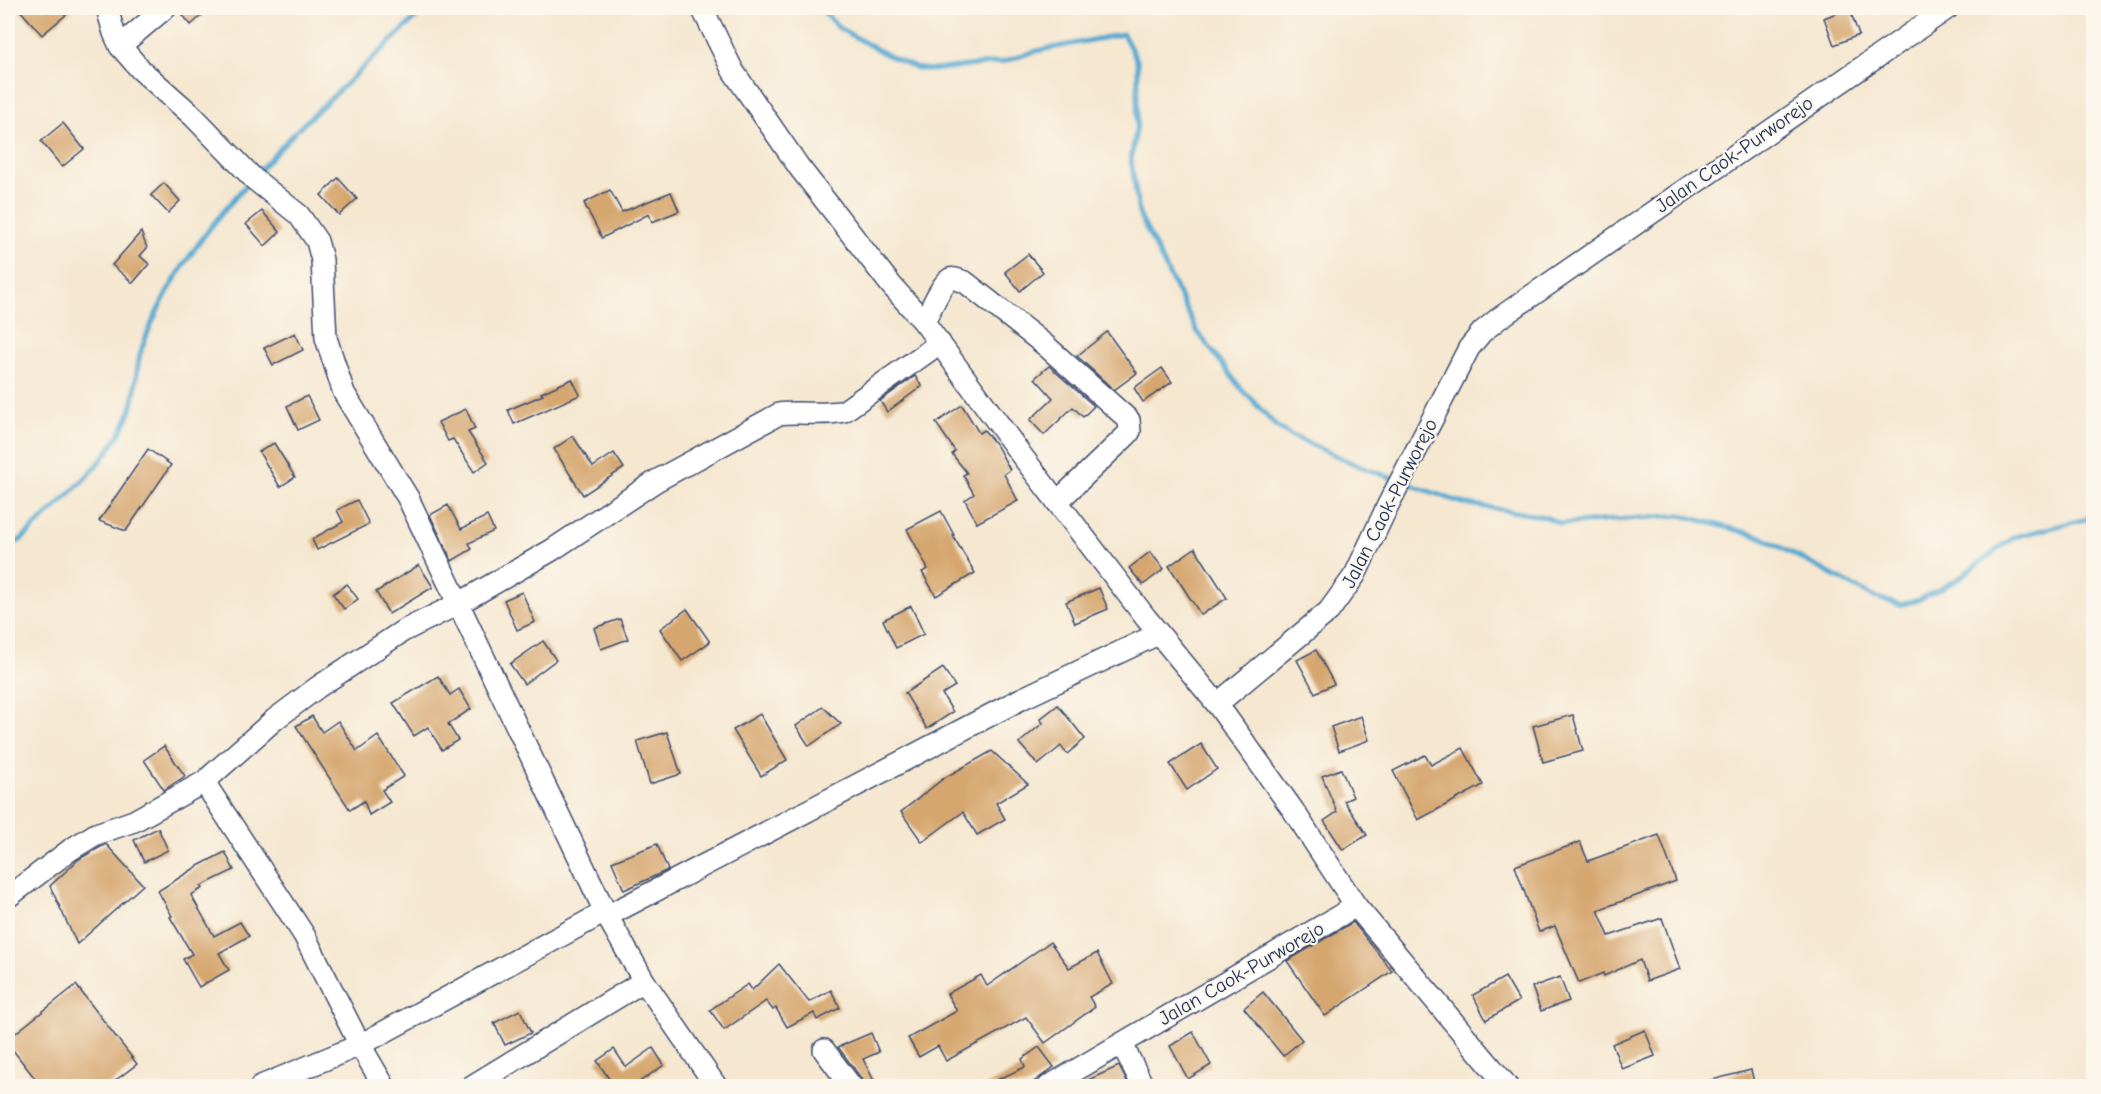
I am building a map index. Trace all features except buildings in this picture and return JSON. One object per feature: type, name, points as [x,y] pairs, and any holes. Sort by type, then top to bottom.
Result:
[{"type":"street","points":[[107,8],[114,33],[129,57],[193,116],[254,179],[299,215],[318,241],[322,260],[326,338],[336,372],[349,401],[408,498],[606,914],[645,981],[716,1086]]},
{"type":"street","points":[[129,57],[165,8]]},
{"type":"street","points":[[702,8],[733,71],[799,167],[891,285],[924,322],[1158,634],[1217,704],[1293,810],[1356,906],[1507,1086]]},
{"type":"street","name":"Jalan Caok-Purworejo","points":[[1217,704],[1329,611],[1355,575],[1469,348],[1482,332],[1775,126],[1948,8]]},
{"type":"street","points":[[924,322],[950,279],[965,282],[1046,345],[1129,420],[1130,431],[1127,435],[1057,502]]},
{"type":"street","points":[[8,897],[70,850],[96,834],[134,821],[204,782],[274,720],[318,687],[403,631],[458,604],[552,550],[656,481],[764,421],[779,414],[793,412],[828,415],[844,411],[939,343]]},
{"type":"street","points":[[261,1086],[360,1045],[606,914],[1021,699],[1158,634]]},
{"type":"street","points":[[204,782],[304,935],[360,1045],[384,1086]]},
{"type":"street","name":"Jalan Caok-Purworejo","points":[[1049,1086],[1356,906]]},
{"type":"street","points":[[472,1086],[645,981]]},
{"type":"street","points":[[1122,1044],[1143,1086]]},
{"type":"street","points":[[824,1050],[851,1086]]},
{"type":"waterway","points":[[256,174],[295,132],[426,8]]},
{"type":"waterway","points":[[820,8],[839,28],[887,55],[916,68],[932,70],[1003,62],[1036,51],[1123,34],[1137,60],[1137,125],[1131,159],[1139,214],[1197,331],[1239,386],[1276,426],[1290,435],[1359,466],[1397,480]]},
{"type":"waterway","points":[[8,547],[22,539],[67,496],[109,450],[132,407],[142,348],[162,302],[187,259],[250,181]]},
{"type":"waterway","points":[[1406,483],[1462,503],[1546,517],[1561,524],[1681,515],[1759,536],[1874,597],[1900,605],[1918,600],[1955,581],[2014,537],[2094,517]]}]
